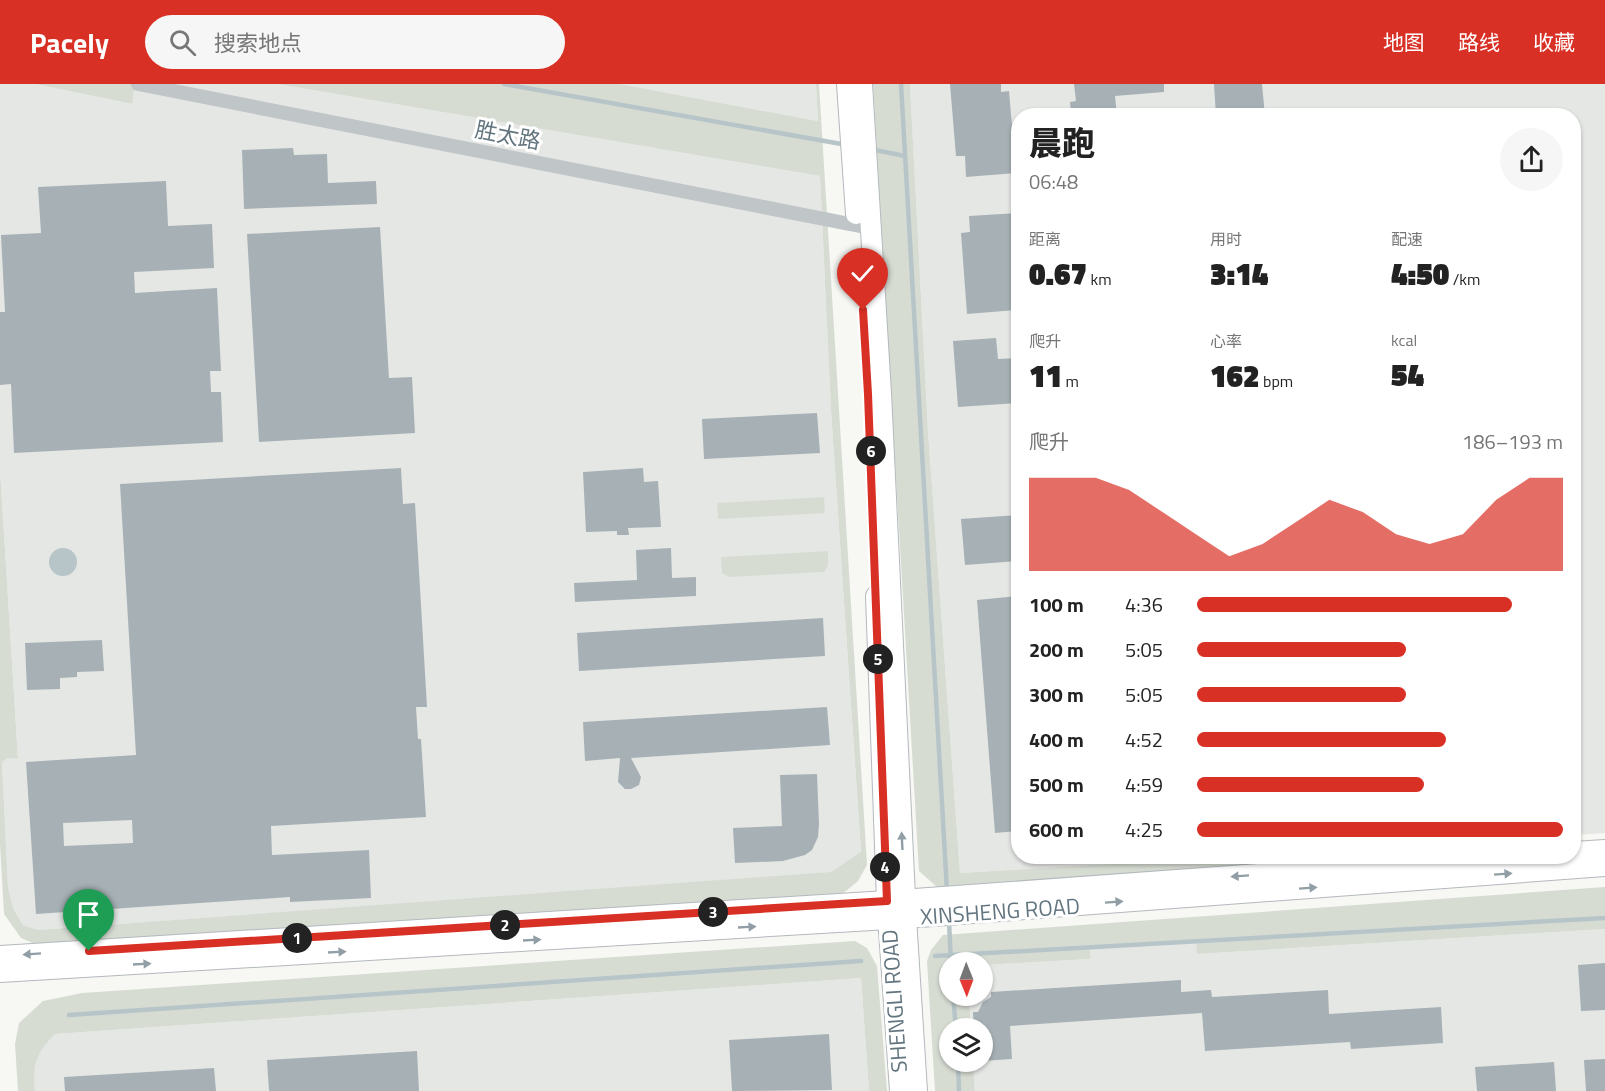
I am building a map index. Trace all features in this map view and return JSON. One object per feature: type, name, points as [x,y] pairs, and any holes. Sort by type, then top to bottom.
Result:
[{"type":"street","name":"胜太路","points":[[138,84],[864,227]]},
{"type":"street","name":"SHENGLI ROAD","points":[[847,84],[858,130]]},
{"type":"street","name":"SHENGLI ROAD","points":[[862,84],[858,130],[864,227],[881,393],[900,1091]]},
{"type":"street","points":[[1581,852],[1605,850]]},
{"type":"street","name":"XINSHENG ROAD","points":[[0,972],[896,909],[1416,864]]},
{"type":"street","name":"XINSHENG ROAD","points":[[0,956],[896,909],[1605,867]]},
{"type":"street","name":"SHENGLI ROAD","points":[[896,909],[917,1091]]},
{"type":"shaded area","points":[[0,84],[35,84],[131,104],[135,84],[277,84],[820,176],[831,411],[861,853],[831,872],[810,875],[38,930],[23,925],[13,908],[8,887],[2,762],[8,758],[18,759],[0,469]]},
{"type":"shaded area","points":[[35,84],[135,84],[132,104]]},
{"type":"shaded area","points":[[277,84],[620,84],[818,121],[816,84],[819,84],[867,865],[858,881],[841,895],[47,949],[21,938],[4,914],[0,844],[0,469],[18,759],[8,758],[2,762],[8,887],[13,908],[23,925],[38,930],[831,872],[861,852],[831,411],[820,176]]},
{"type":"shaded area","points":[[620,84],[816,84],[818,121]]},
{"type":"shaded area","points":[[873,84],[910,84],[928,431],[960,873],[1109,864],[1273,864],[937,887],[919,871]]},
{"type":"shaded area","points":[[910,84],[1605,84],[1605,833],[1581,835],[1581,108],[1011,108],[1011,864],[1109,864],[960,873],[928,431]]},
{"type":"shaded area","points":[[824,497],[825,513],[718,519],[717,503]]},
{"type":"shaded area","points":[[63,548],[73,552],[77,562],[73,572],[63,576],[53,572],[49,562],[53,552]]},
{"type":"shaded area","points":[[828,551],[828,566],[824,572],[729,577],[722,573],[721,557]]},
{"type":"shaded area","points":[[1605,887],[1605,929],[1197,954],[1196,942],[1090,949],[1090,959],[993,964],[993,952],[939,952],[939,1006],[970,1006],[970,1018],[939,1018],[939,1072],[974,1072],[975,1091],[935,1091],[927,961],[931,950],[943,935]]},
{"type":"shaded area","points":[[1605,929],[1605,1091],[975,1091],[974,1072],[993,1072],[993,1018],[970,1018],[970,1006],[993,1006],[993,964],[1090,959],[1090,949],[1196,942],[1198,954]]},
{"type":"shaded area","points":[[855,941],[867,948],[877,966],[887,1091],[869,1091],[861,978],[55,1034],[37,1060],[35,1091],[18,1091],[15,1044],[19,1023],[43,1001],[82,993]]},
{"type":"shaded area","points":[[861,978],[869,1091],[35,1091],[34,1073],[39,1050],[55,1034]]},
{"type":"building","points":[[950,84],[1001,84],[1001,92],[1009,91],[1011,173],[966,177],[965,156],[956,156]]},
{"type":"building","points":[[1074,84],[1164,84],[1164,92],[1115,96],[1116,108],[1070,108],[1070,102],[1076,101]]},
{"type":"building","points":[[1214,84],[1262,84],[1264,108],[1216,108]]},
{"type":"building","points":[[293,148],[294,155],[327,154],[328,183],[376,181],[377,204],[244,209],[242,150]]},
{"type":"building","points":[[166,181],[168,226],[212,224],[214,268],[134,272],[135,293],[217,288],[221,371],[210,371],[211,392],[221,392],[223,442],[14,453],[11,384],[0,385],[0,312],[5,312],[1,235],[41,233],[38,187]]},
{"type":"building","points":[[1011,213],[1011,310],[967,314],[961,233],[970,232],[969,216]]},
{"type":"building","points":[[380,227],[389,378],[412,377],[415,433],[259,442],[247,234]]},
{"type":"building","points":[[996,338],[998,359],[1011,358],[1011,403],[958,407],[953,341]]},
{"type":"building","points":[[817,413],[820,453],[704,459],[702,419]]},
{"type":"building","points":[[401,468],[403,504],[415,503],[427,707],[416,707],[418,739],[421,739],[426,817],[271,826],[272,855],[369,850],[371,898],[290,902],[290,897],[36,914],[26,762],[136,755],[120,484]],"holes":[[[132,820],[133,843],[64,846],[63,823]]]},
{"type":"building","points":[[643,468],[644,482],[658,481],[661,527],[628,528],[629,535],[617,535],[617,531],[586,532],[583,472]]},
{"type":"building","points":[[1011,515],[1011,562],[965,565],[961,519]]},
{"type":"building","points":[[671,548],[672,578],[696,577],[696,596],[575,602],[574,583],[637,580],[636,550]]},
{"type":"building","points":[[1011,597],[1011,832],[995,833],[977,600]]},
{"type":"building","points":[[823,618],[825,656],[579,671],[577,633]]},
{"type":"building","points":[[102,640],[104,671],[77,672],[77,677],[60,678],[60,689],[27,690],[25,643]]},
{"type":"building","points":[[827,707],[830,745],[631,758],[641,777],[639,785],[631,789],[625,789],[618,782],[620,758],[585,761],[583,722]]},
{"type":"building","points":[[817,774],[819,824],[818,837],[812,850],[805,855],[783,861],[735,863],[733,828],[782,826],[780,775]]},
{"type":"building","points":[[1605,963],[1605,1010],[1581,1011],[1578,965]]},
{"type":"building","points":[[1181,980],[1181,992],[1211,990],[1212,997],[1328,990],[1329,1014],[1441,1007],[1443,1043],[1351,1049],[1350,1042],[1205,1051],[1202,1013],[1010,1026],[1012,1059],[993,1060],[993,1018],[973,1018],[973,1012],[978,1012],[981,1006],[993,1006],[993,992]]},
{"type":"building","points":[[829,1034],[832,1090],[732,1091],[729,1040]]},
{"type":"building","points":[[417,1051],[419,1091],[269,1091],[267,1060]]},
{"type":"building","points":[[1605,1059],[1605,1091],[1586,1091],[1584,1060]]},
{"type":"building","points":[[1554,1062],[1556,1091],[1477,1091],[1475,1067]]},
{"type":"building","points":[[214,1068],[216,1091],[65,1091],[64,1077]]},
{"type":"waterway","points":[[504,84],[847,145]]},
{"type":"waterway","points":[[901,84],[947,891]]},
{"type":"waterway","points":[[870,149],[905,156]]},
{"type":"waterway","points":[[935,956],[1605,918]]},
{"type":"waterway","points":[[949,921],[950,952]]},
{"type":"waterway","points":[[69,1015],[861,961]]},
{"type":"waterway","points":[[954,1006],[955,1018]]},
{"type":"waterway","points":[[958,1072],[959,1091]]},
{"type":"route","points":[[89,951],[887,901],[863,310]]}]
